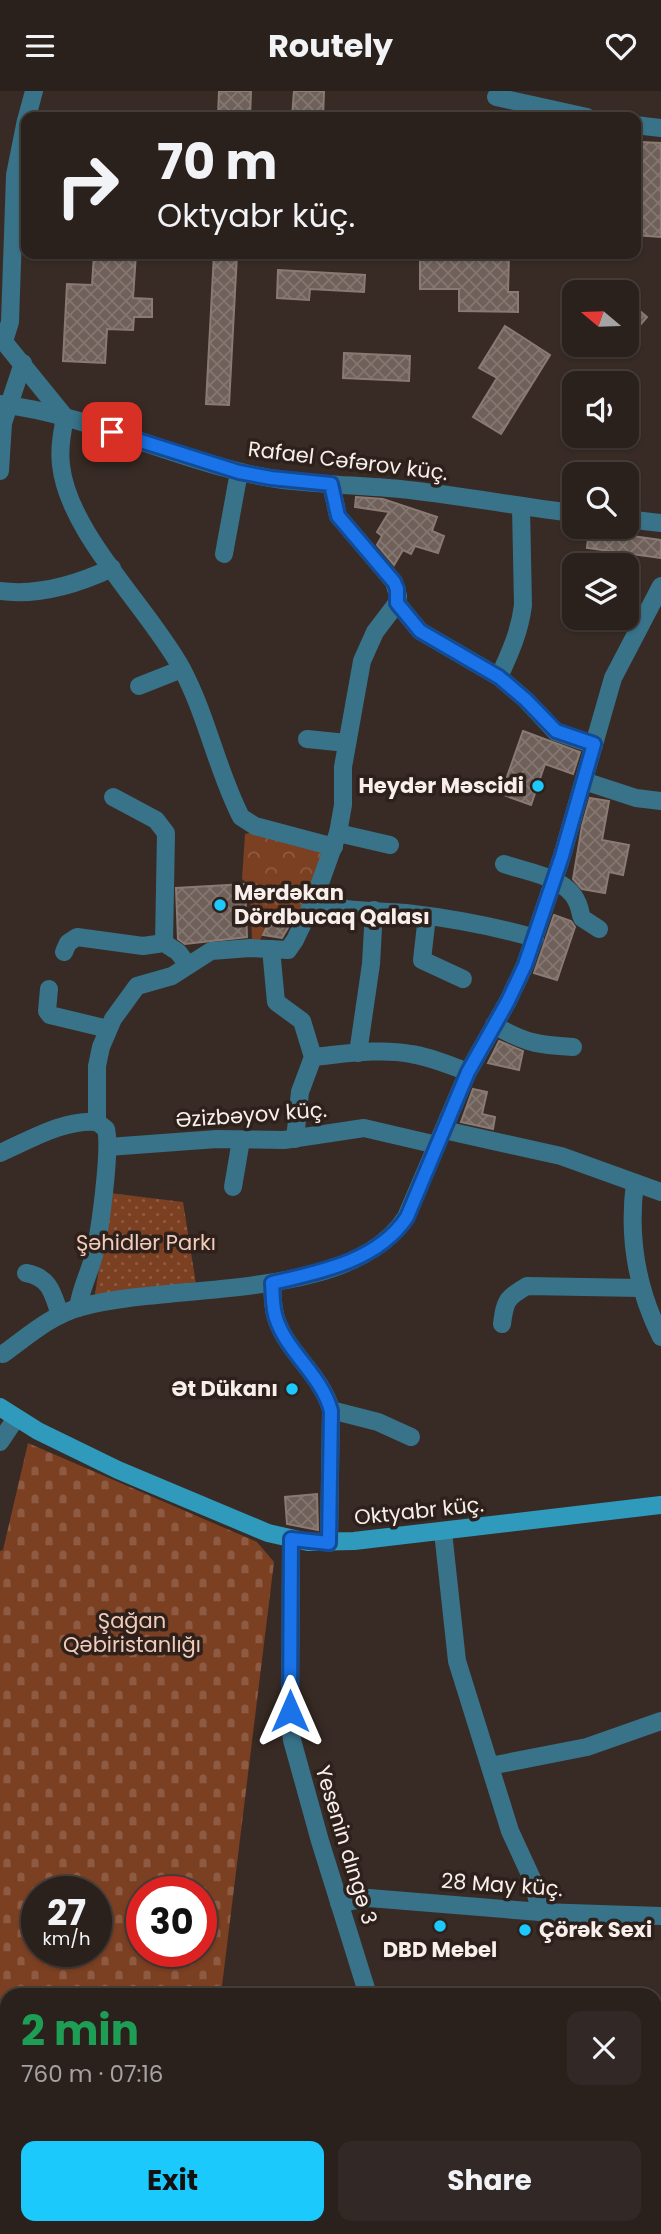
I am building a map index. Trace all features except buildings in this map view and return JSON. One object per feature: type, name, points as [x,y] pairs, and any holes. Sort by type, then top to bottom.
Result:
[{"type":"street","points":[[29,112],[34,91]]},
{"type":"street","points":[[496,97],[564,112]]},
{"type":"street","points":[[641,126],[661,128]]},
{"type":"street","points":[[21,146],[15,175],[10,322],[2,339],[65,417],[60,451],[61,466],[75,510],[181,669],[241,817],[254,826],[336,840],[390,845]]},
{"type":"street","points":[[0,471],[4,404],[23,363]]},
{"type":"street","name":"Rafael Cəfərov küç.","points":[[4,404],[65,417],[239,472],[271,478],[407,490],[562,512]]},
{"type":"street","points":[[224,554],[239,472]]},
{"type":"street","points":[[97,1122],[97,1066],[101,1047],[108,1029],[136,986],[172,976],[203,954],[219,950],[284,951],[291,947],[314,900],[336,840],[342,813],[342,777],[362,661],[375,632],[397,603],[394,582],[338,516],[331,484]]},
{"type":"street","points":[[499,677],[516,639],[522,613],[521,507]]},
{"type":"street","points":[[639,520],[661,523]]},
{"type":"street","points":[[0,591],[41,591],[112,568]]},
{"type":"street","points":[[1,1356],[60,1315],[78,1308],[127,1298],[272,1283],[334,1268],[393,1234],[407,1217],[468,1072],[517,985],[554,881],[621,660],[661,586]]},
{"type":"street","points":[[397,603],[426,636],[499,677],[556,731],[594,744]]},
{"type":"street","points":[[139,686],[181,669]]},
{"type":"street","points":[[307,739],[347,743]]},
{"type":"street","points":[[584,781],[636,798],[661,801]]},
{"type":"street","points":[[113,797],[156,820],[166,833],[164,943]]},
{"type":"street","points":[[504,864],[554,881],[571,893],[577,901],[582,918],[599,929]]},
{"type":"street","points":[[314,900],[335,907],[427,916],[535,937]]},
{"type":"street","points":[[358,1053],[371,964],[374,910]]},
{"type":"street","points":[[427,916],[422,960],[463,979]]},
{"type":"street","points":[[64,953],[68,943],[78,937],[143,946],[164,943],[178,952],[188,965]]},
{"type":"street","points":[[271,949],[276,1002],[302,1021],[313,1057],[298,1103],[295,1139]]},
{"type":"street","points":[[49,989],[47,1011],[50,1015],[108,1029]]},
{"type":"street","points":[[494,1025],[515,1037],[539,1045],[573,1047]]},
{"type":"street","points":[[313,1057],[358,1053],[408,1053],[468,1072]]},
{"type":"street","points":[[0,1153],[49,1131],[84,1122],[97,1122],[106,1129],[108,1147],[96,1247],[81,1288],[78,1308]]},
{"type":"street","name":"Əzizbəyov küç.","points":[[108,1147],[217,1139],[295,1139],[364,1128],[561,1156],[661,1192]]},
{"type":"street","points":[[233,1187],[242,1140]]},
{"type":"street","points":[[635,1183],[635,1262],[661,1337]]},
{"type":"street","points":[[26,1273],[46,1280],[60,1315]]},
{"type":"street","points":[[272,1283],[277,1322],[319,1384],[331,1411],[329,1543]]},
{"type":"street","points":[[502,1324],[507,1300],[527,1286],[642,1288]]},
{"type":"street","name":"Oktyabr küç.","points":[[0,1407],[72,1449],[118,1471],[233,1520],[291,1539],[329,1543],[661,1505]]},
{"type":"street","points":[[331,1411],[377,1422],[411,1437]]},
{"type":"street","points":[[0,1441],[16,1418]]},
{"type":"street","points":[[443,1532],[457,1661],[510,1831],[533,1881],[540,1912]]},
{"type":"street","name":"Yesenin dıngə 3","points":[[291,1539],[292,1740],[366,1988]]},
{"type":"street","points":[[490,1766],[587,1747],[661,1720]]},
{"type":"street","name":"28 May küç.","points":[[340,1903],[369,1898],[540,1912],[661,1916]]},
{"type":"green space","points":[[255,832],[325,850],[298,923],[274,912],[260,940],[252,940],[250,885],[242,879],[245,834]]},
{"type":"green space","name":"Şəhidlər Parkı","points":[[110,1193],[183,1202],[196,1284],[95,1295]]},
{"type":"green space","name":"Şağan Qəbiristanlığı","points":[[28,1443],[257,1542],[274,1562],[222,1986],[0,1988],[0,1551],[3,1550]]},
{"type":"place","name":"Heydər Məscidi","points":[[538,786]]},
{"type":"place","name":"Mərdəkan Dördbucaq Qalası","points":[[220,905]]},
{"type":"place","name":"Ət Dükanı","points":[[292,1389]]},
{"type":"place","name":"DBD Mebel","points":[[440,1926]]},
{"type":"place","name":"Çörək Sexi","points":[[525,1930]]},
{"type":"route","points":[[112,432],[239,472],[331,484],[338,516],[394,582],[397,603],[420,631],[433,641],[499,677],[556,731],[594,744],[562,856],[525,965],[517,985],[468,1072],[407,1217],[383,1242],[334,1268],[272,1283],[277,1322],[319,1384],[331,1411],[329,1543],[291,1539],[290,1711]]}]
